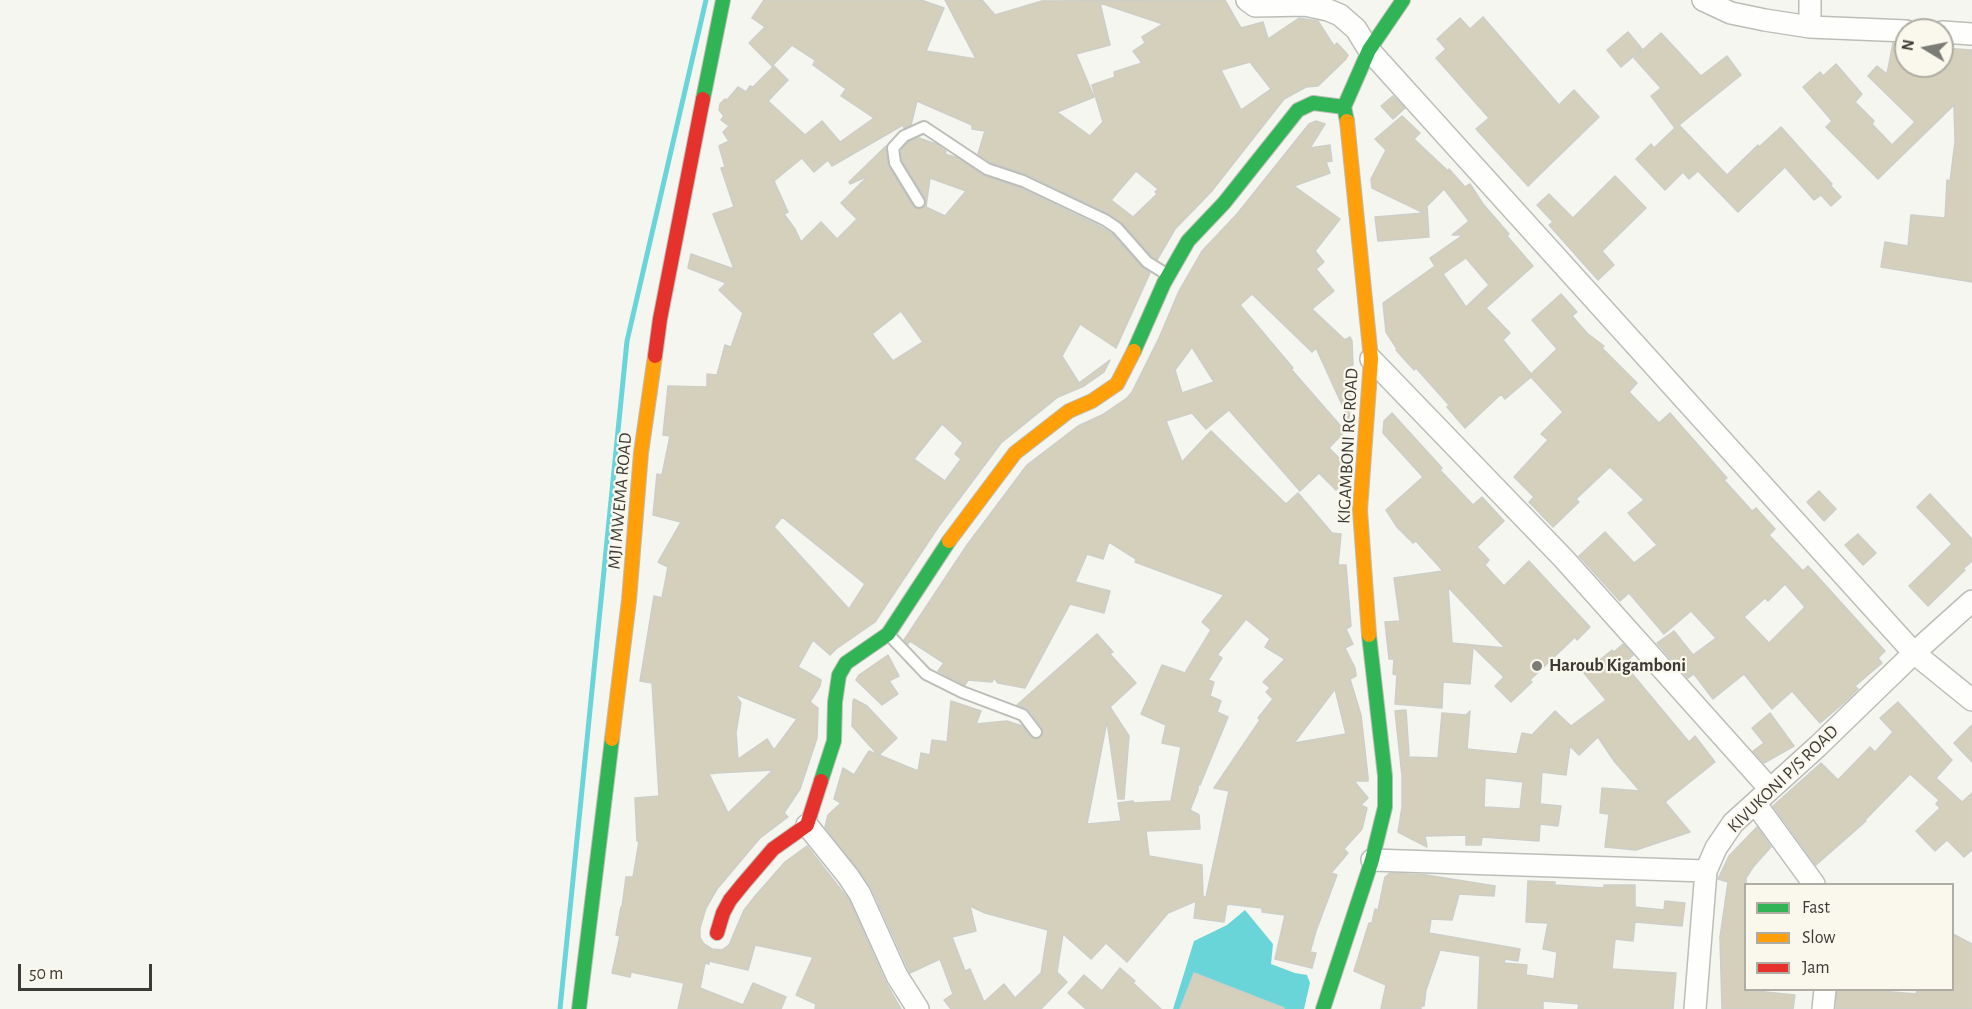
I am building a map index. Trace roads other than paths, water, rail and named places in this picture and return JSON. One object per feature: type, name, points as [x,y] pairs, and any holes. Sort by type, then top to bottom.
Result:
[{"type":"street","name":"MJI MWEMA ROAD","points":[[579,1009],[629,600],[642,453],[659,330],[723,0]]},
{"type":"street","points":[[1247,0],[1255,6],[1305,5],[1328,10],[1340,15],[1356,29],[1369,50],[1914,653],[1972,700]]},
{"type":"street","points":[[717,933],[730,900],[742,884],[773,849],[807,825],[834,741],[835,702],[839,675],[846,663],[888,634],[953,535],[1015,453],[1069,411],[1092,401],[1117,384],[1168,275],[1188,241],[1224,203],[1298,110],[1313,103],[1344,107],[1369,50],[1403,0]]},
{"type":"street","points":[[1703,0],[1731,13],[1765,21],[1810,27],[1894,30]]},
{"type":"street","points":[[1810,0],[1810,27]]},
{"type":"street","points":[[1954,33],[1972,34]]},
{"type":"street","name":"KIGAMBONI RC ROAD","points":[[1323,1009],[1372,860],[1384,807],[1385,776],[1365,601],[1360,510],[1371,359],[1349,130],[1344,107]]},
{"type":"street","points":[[1371,359],[1564,559],[1762,796],[1813,883]]},
{"type":"street","name":"KIVUKONI P/S ROAD","points":[[1695,1009],[1706,871],[1716,848],[1733,824],[1762,796],[1972,601]]},
{"type":"street","points":[[807,825],[860,894],[897,976],[918,1009]]},
{"type":"street","points":[[1372,860],[1706,871]]},
{"type":"street","points":[[1823,1009],[1825,991]]},
{"type":"lane","points":[[919,202],[895,163],[893,148],[904,136],[924,127],[987,169],[1023,182],[1105,220],[1117,228],[1147,262],[1168,275]]},
{"type":"lane","points":[[888,634],[926,674],[962,692],[1023,715],[1036,732]]},
{"type":"water","points":[[1245,910],[1273,944],[1271,964],[1307,975],[1310,983],[1304,1009],[1173,1009],[1194,941],[1227,925]]},
{"type":"waterway","points":[[560,1009],[627,341],[706,0]]},
{"type":"place","name":"Haroub Kigamboni","points":[[1537,666]]}]
